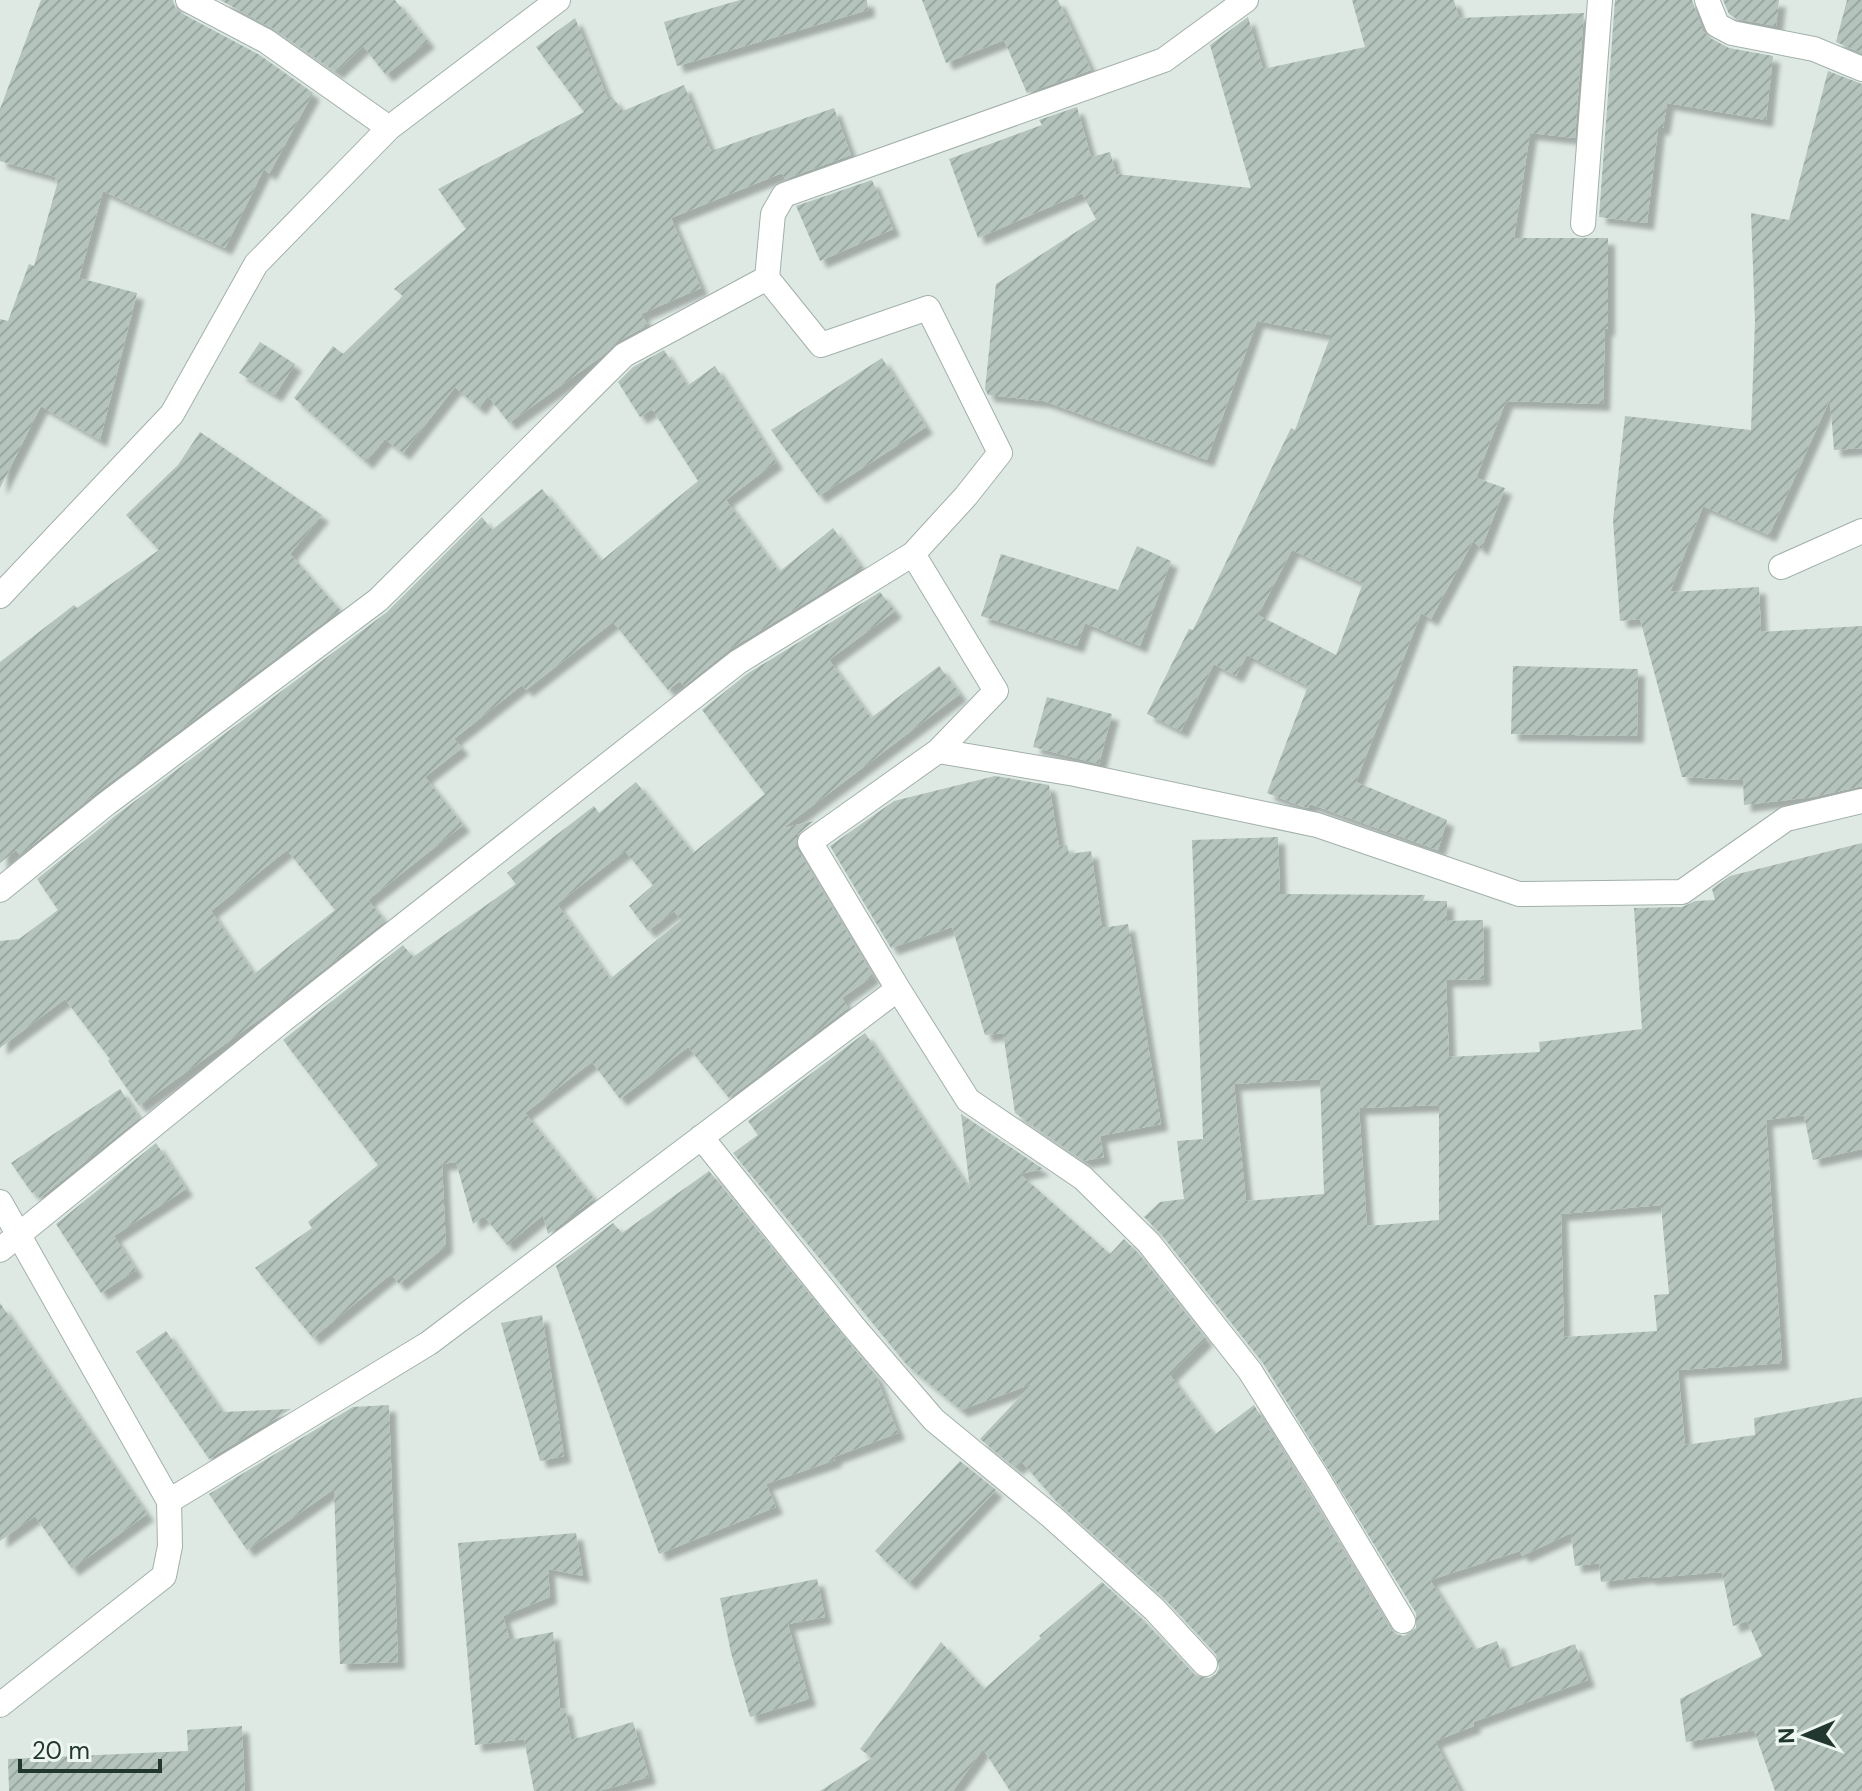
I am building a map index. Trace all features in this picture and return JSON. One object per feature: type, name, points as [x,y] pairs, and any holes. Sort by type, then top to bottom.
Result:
[{"type":"street","points":[[188,0],[266,41],[389,128]]},
{"type":"street","points":[[0,596],[172,414],[256,264],[389,128],[558,0]]},
{"type":"street","points":[[0,1250],[295,1011],[738,662],[913,554],[1000,453],[928,308],[821,345],[767,278],[773,214],[784,195],[1164,60],[1246,0]]},
{"type":"street","points":[[1583,224],[1600,0]]},
{"type":"street","points":[[1707,0],[1717,25],[1732,33],[1814,49],[1862,69]]},
{"type":"street","points":[[0,890],[106,804],[378,600],[624,355],[767,278]]},
{"type":"street","points":[[1781,567],[1862,531]]},
{"type":"street","points":[[913,554],[996,691],[938,751],[810,842],[968,1100],[1083,1178],[1149,1243],[1250,1371],[1403,1621]]},
{"type":"street","points":[[938,751],[1075,774],[1317,825],[1519,894],[1682,892],[1786,819],[1862,801]]},
{"type":"street","points":[[169,1501],[429,1343],[898,989]]},
{"type":"street","points":[[701,1137],[853,1326],[934,1420],[1052,1517],[1154,1609],[1205,1664]]},
{"type":"street","points":[[0,1202],[169,1501],[170,1546],[164,1576],[0,1705]]},
{"type":"building","points":[[41,0],[173,0],[181,13],[258,54],[313,93],[269,174],[264,169],[225,248],[103,191],[79,278],[137,293],[100,440],[41,406],[0,488],[0,319],[8,321],[29,264],[34,266],[58,181],[56,177],[0,161],[0,109]]},
{"type":"building","points":[[220,0],[395,0],[428,41],[386,75],[363,46],[336,72],[274,29]]},
{"type":"building","points":[[740,0],[867,0],[868,10],[677,66],[664,22]]},
{"type":"building","points":[[922,0],[1058,0],[1091,70],[1027,93],[1004,40],[946,63]]},
{"type":"building","points":[[1352,0],[1454,0],[1459,18],[1584,13],[1575,138],[1530,133],[1514,238],[1608,238],[1608,329],[1605,329],[1603,404],[1506,401],[1476,478],[1505,488],[1481,549],[1473,541],[1431,619],[1421,613],[1356,782],[1447,820],[1438,850],[1310,804],[1308,808],[1303,807],[1267,793],[1308,686],[1247,655],[1236,676],[1214,664],[1181,731],[1147,714],[1189,629],[1193,630],[1291,428],[1295,430],[1331,335],[1257,321],[1207,460],[1044,401],[988,395],[985,389],[996,284],[1096,219],[1082,193],[978,238],[949,159],[1042,125],[1039,120],[1077,107],[1091,157],[1110,152],[1116,174],[1251,188],[1210,45],[1248,17],[1263,69],[1365,47]],"holes":[[[1292,550],[1363,583],[1336,655],[1258,615]]]},
{"type":"building","points":[[1615,0],[1692,0],[1703,31],[1710,38],[1729,48],[1773,56],[1766,120],[1667,103],[1663,128],[1658,128],[1647,223],[1599,217]]},
{"type":"building","points":[[1723,0],[1779,0],[1776,26],[1737,19],[1729,14]]},
{"type":"building","points":[[1847,0],[1862,0],[1862,53],[1836,42]]},
{"type":"building","points":[[575,18],[608,99],[612,97],[623,111],[684,85],[711,151],[834,108],[851,155],[785,179],[782,173],[671,218],[701,288],[641,314],[648,325],[617,342],[509,423],[488,396],[479,408],[455,387],[403,453],[385,439],[366,462],[294,398],[333,346],[343,354],[403,296],[394,289],[466,229],[438,189],[584,112],[536,47]]},
{"type":"building","points":[[1828,71],[1862,84],[1862,448],[1834,450],[1830,399],[1769,535],[1703,506],[1670,592],[1759,587],[1761,632],[1862,626],[1862,786],[1813,797],[1744,805],[1743,780],[1682,777],[1640,619],[1620,621],[1613,520],[1625,416],[1751,430],[1755,322],[1751,213],[1789,220]]},
{"type":"building","points":[[872,180],[893,229],[820,261],[796,206]]},
{"type":"building","points":[[260,342],[295,364],[275,395],[239,373]]},
{"type":"building","points":[[664,350],[687,386],[715,366],[776,462],[726,500],[779,572],[833,528],[862,568],[730,649],[684,686],[680,681],[668,690],[613,622],[526,690],[522,685],[454,739],[462,748],[425,777],[463,825],[368,900],[385,921],[264,1016],[139,1106],[108,1061],[110,1059],[65,999],[0,1048],[0,941],[19,939],[58,910],[37,879],[115,816],[387,612],[482,517],[492,530],[542,489],[601,561],[698,481],[652,409],[640,417],[618,382],[633,367]],"holes":[[[287,850],[335,910],[254,974],[211,911]]]},
{"type":"building","points":[[882,358],[926,427],[819,496],[771,430]]},
{"type":"building","points":[[200,432],[322,515],[290,554],[340,610],[97,792],[20,855],[16,850],[0,863],[0,662],[74,605],[77,608],[159,550],[126,515],[178,465]]},
{"type":"building","points":[[1137,546],[1171,561],[1140,646],[1085,623],[1077,646],[981,616],[1001,554],[1118,590]]},
{"type":"building","points":[[880,592],[895,611],[829,660],[871,718],[939,666],[960,694],[783,828],[814,821],[797,835],[797,849],[873,976],[842,998],[848,1008],[729,1098],[688,1047],[620,1099],[592,1062],[525,1113],[594,1199],[548,1234],[543,1215],[507,1245],[484,1216],[473,1224],[456,1162],[442,1164],[446,1246],[399,1284],[391,1274],[313,1338],[255,1268],[312,1228],[308,1222],[378,1165],[283,1040],[403,945],[413,957],[516,884],[507,873],[594,806],[599,813],[636,782],[693,853],[765,794],[702,710],[747,674]],"holes":[[[625,851],[653,885],[629,906],[648,931],[674,911],[681,920],[610,979],[557,904]]]},
{"type":"building","points":[[1513,666],[1638,669],[1637,736],[1511,734]]},
{"type":"building","points":[[1047,697],[1112,714],[1099,764],[1033,747]]},
{"type":"building","points":[[995,776],[1049,785],[1059,846],[1067,845],[1069,854],[1091,851],[1102,928],[1128,924],[1161,1124],[1100,1136],[1104,1157],[1084,1161],[1015,1113],[1003,1033],[985,1035],[952,927],[891,948],[830,846],[894,801]]},
{"type":"building","points":[[1278,837],[1280,894],[1425,895],[1423,901],[1447,901],[1447,921],[1483,920],[1484,979],[1446,980],[1449,1057],[1540,1052],[1539,1042],[1642,1029],[1634,908],[1682,907],[1695,901],[1715,900],[1712,889],[1730,876],[1862,843],[1862,1149],[1813,1160],[1804,1115],[1766,1120],[1782,1363],[1678,1370],[1685,1445],[1755,1435],[1754,1418],[1862,1397],[1862,1791],[1775,1791],[1754,1730],[1686,1742],[1680,1699],[1762,1656],[1747,1621],[1733,1626],[1722,1572],[1601,1582],[1599,1563],[1575,1566],[1571,1533],[1522,1556],[1520,1551],[1430,1580],[1474,1650],[1497,1641],[1507,1669],[1575,1644],[1588,1680],[1473,1722],[1474,1726],[1435,1741],[1460,1791],[1010,1791],[983,1749],[953,1791],[820,1791],[872,1758],[860,1749],[941,1642],[984,1689],[1102,1582],[1195,1675],[1209,1678],[1219,1668],[1216,1654],[1164,1598],[1056,1501],[1022,1462],[1016,1468],[980,1439],[1032,1384],[961,1410],[907,1365],[733,1153],[758,1135],[748,1121],[865,1033],[970,1190],[961,1114],[1043,1169],[1020,1174],[1110,1254],[1124,1239],[1138,1253],[1206,1339],[1170,1375],[1214,1435],[1254,1405],[1390,1629],[1404,1636],[1416,1628],[1416,1613],[1263,1363],[1161,1234],[1144,1217],[1160,1202],[1184,1199],[1177,1141],[1203,1139],[1192,840]],"holes":[[[1320,1079],[1324,1194],[1246,1201],[1234,1084]],[[1439,1105],[1439,1220],[1367,1226],[1359,1108]],[[1661,1205],[1669,1294],[1654,1295],[1657,1331],[1564,1337],[1561,1214]]]},
{"type":"building","points":[[120,1089],[139,1118],[40,1198],[35,1191],[32,1193],[11,1163]]},
{"type":"building","points":[[156,1143],[186,1189],[114,1236],[136,1270],[101,1293],[56,1224]]},
{"type":"building","points":[[709,1171],[876,1376],[898,1433],[834,1457],[835,1460],[766,1484],[776,1507],[659,1554],[556,1266],[613,1223],[622,1233]]},
{"type":"building","points":[[0,1303],[147,1514],[72,1569],[35,1516],[0,1541]]},
{"type":"building","points":[[542,1315],[564,1456],[540,1461],[501,1323]]},
{"type":"building","points":[[166,1331],[222,1412],[291,1409],[209,1459],[136,1352]]},
{"type":"building","points":[[389,1405],[398,1662],[340,1664],[334,1489],[247,1550],[209,1494],[353,1407]]},
{"type":"building","points":[[960,1461],[996,1490],[909,1583],[875,1551]]},
{"type":"building","points":[[576,1533],[583,1576],[548,1569],[550,1597],[503,1616],[510,1640],[553,1632],[560,1709],[565,1708],[571,1740],[633,1722],[649,1777],[599,1791],[534,1791],[524,1739],[475,1745],[458,1543]]},
{"type":"building","points":[[817,1579],[825,1617],[788,1624],[809,1699],[750,1717],[731,1653],[720,1598]]},
{"type":"building","points":[[242,1726],[245,1791],[9,1791],[8,1759],[188,1751],[187,1730]]}]
